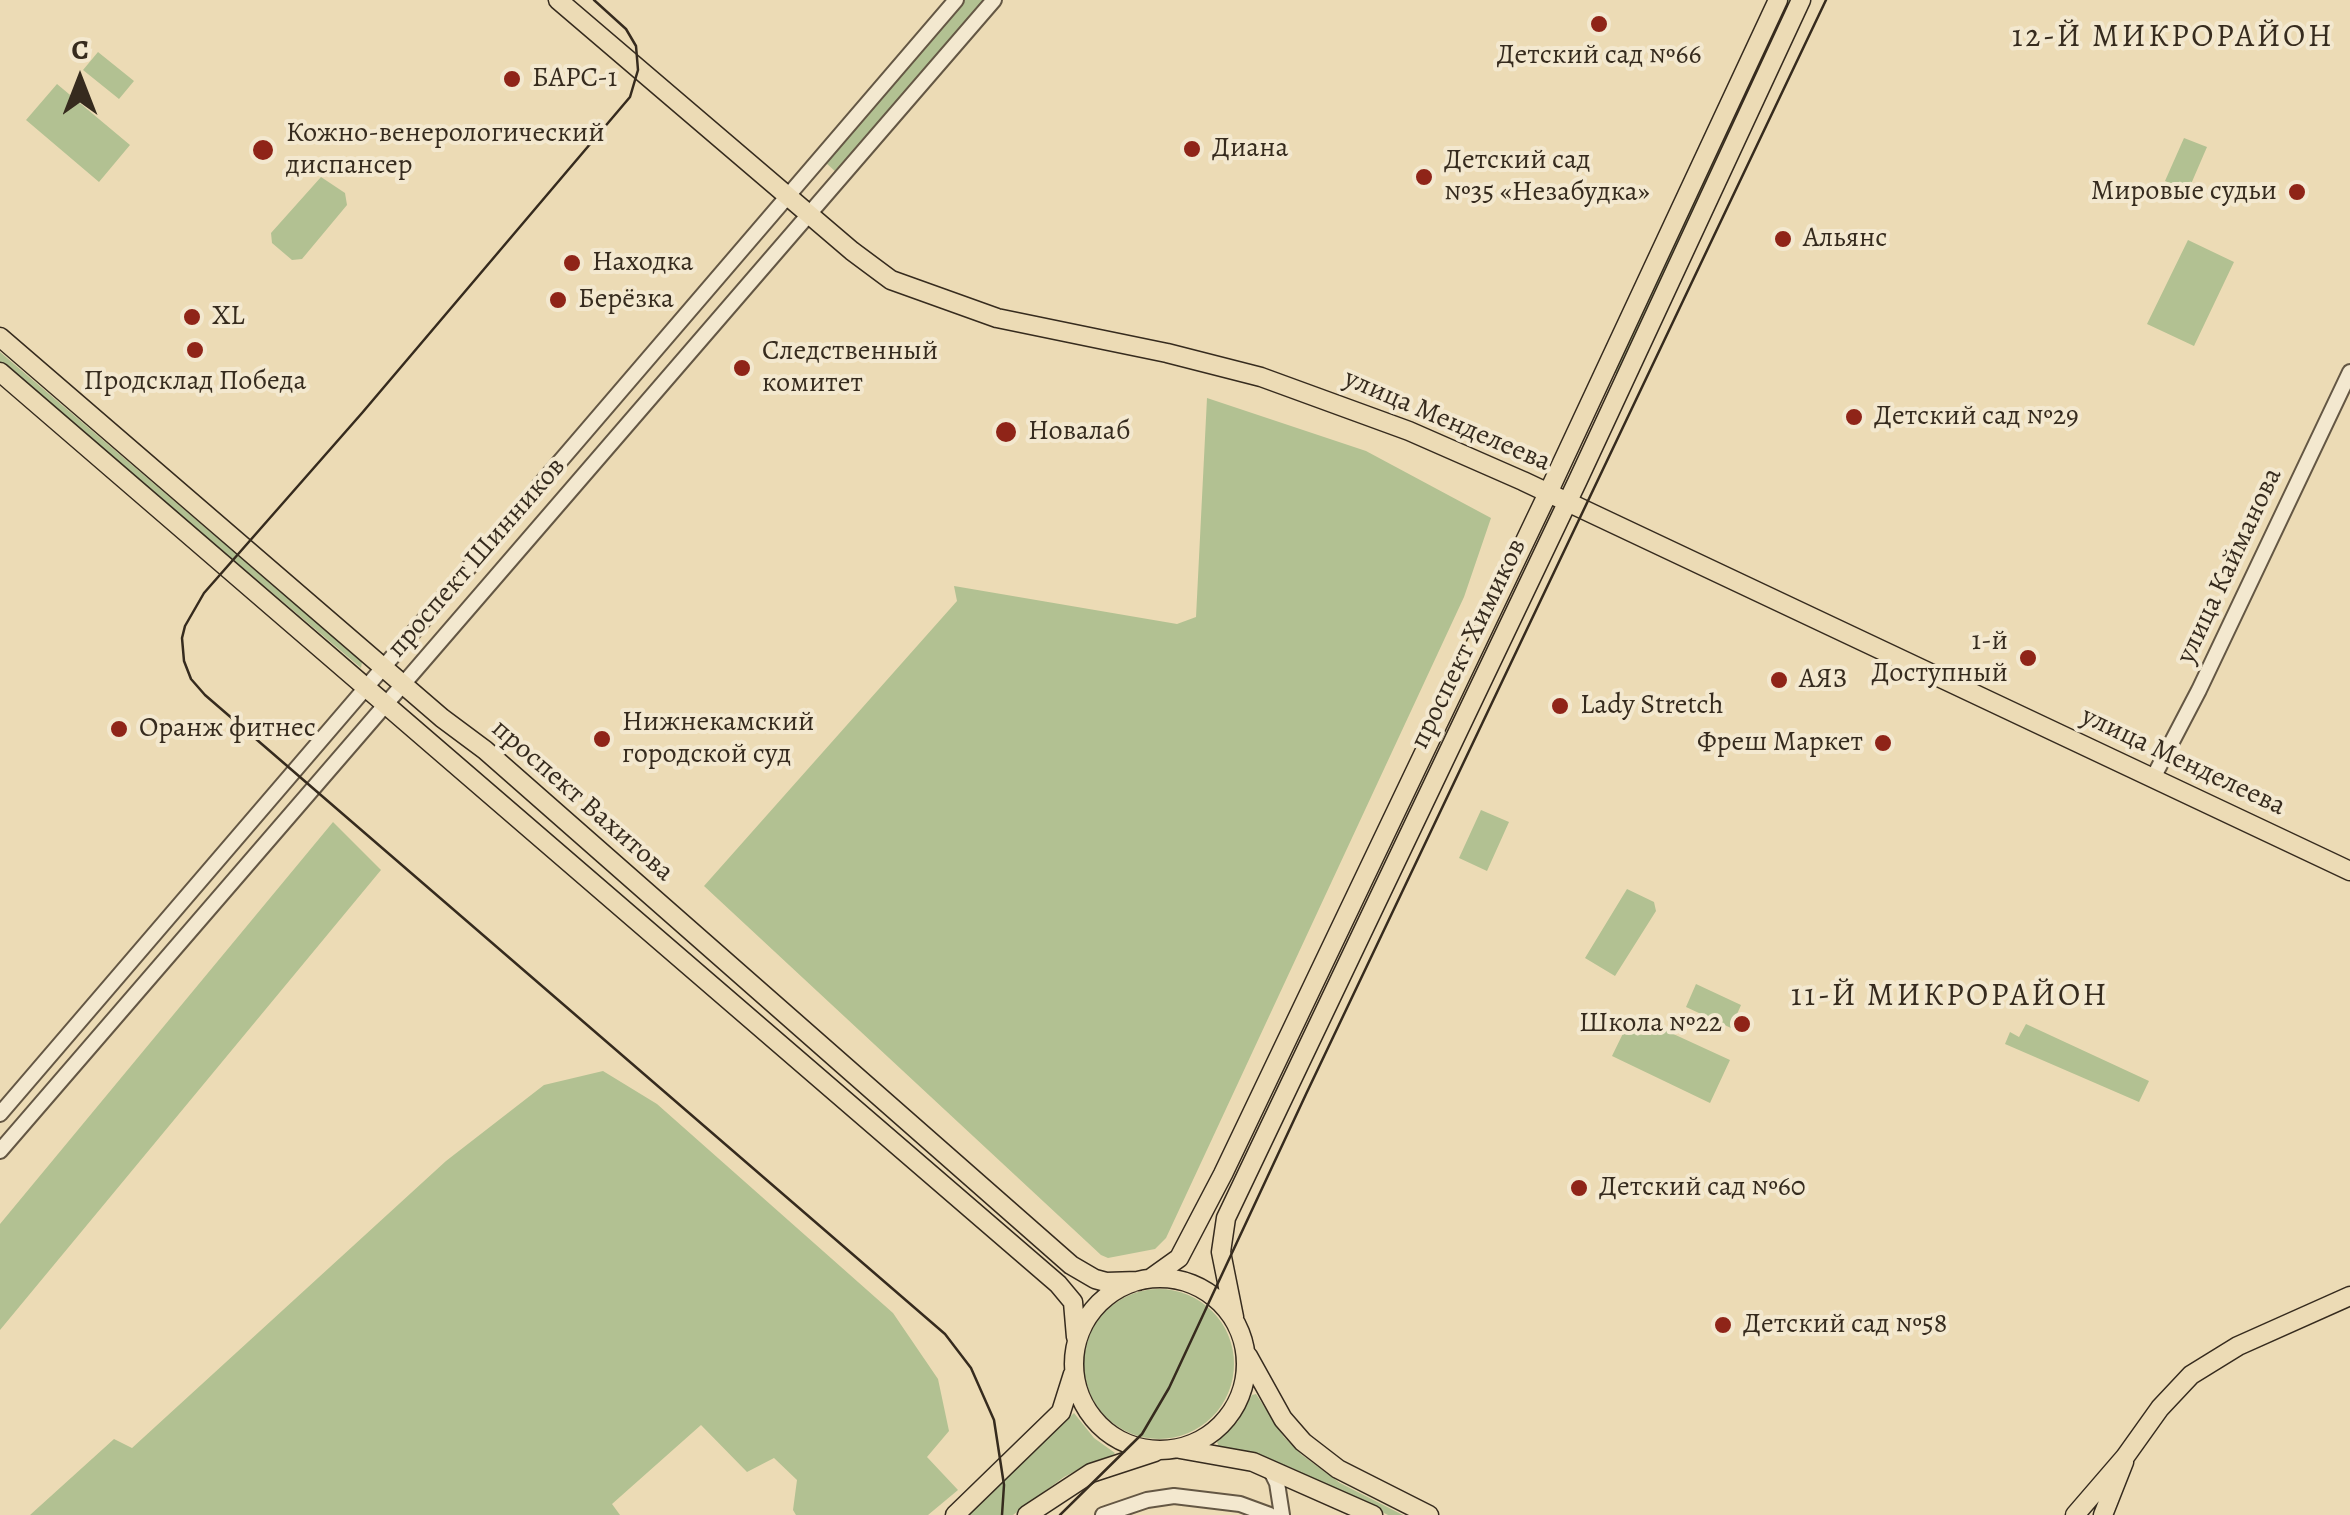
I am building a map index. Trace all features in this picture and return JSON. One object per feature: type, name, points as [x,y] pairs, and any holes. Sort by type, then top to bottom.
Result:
[{"type":"main road","name":"улица Менделеева","points":[[558,0],[876,271],[913,290],[997,318],[1261,377],[1393,425],[1568,502],[2350,871]]},
{"type":"main road","name":"проспект Химиков","points":[[1144,1279],[1168,1268],[1188,1245],[1548,493],[1778,0]]},
{"type":"main road","name":"проспект Химиков","points":[[1234,1317],[1221,1252],[1226,1218],[1568,502],[1801,0]]},
{"type":"main road","name":"проспект Вахитова","points":[[0,338],[485,750],[1072,1264],[1095,1279],[1118,1283],[1175,1278],[1202,1288],[1234,1317]]},
{"type":"main road","name":"проспект Вахитова","points":[[0,372],[1058,1284],[1076,1310],[1073,1373],[1088,1412],[1102,1428],[1132,1446],[1237,1458],[1269,1468],[1374,1515]]},
{"type":"main road","points":[[1593,393],[1604,383],[1612,384],[1613,406]]},
{"type":"main road","points":[[1433,730],[1454,738]]},
{"type":"main road","points":[[1076,1337],[1102,1300],[1144,1279]]},
{"type":"main road","points":[[2076,1515],[2160,1408],[2191,1376],[2238,1346],[2350,1296]]},
{"type":"main road","points":[[1234,1317],[1255,1372],[1282,1418],[1303,1442],[1338,1469],[1429,1515]]},
{"type":"main road","points":[[1027,1515],[1091,1473],[1204,1439],[1221,1426],[1243,1391],[1245,1348]]},
{"type":"main road","points":[[955,1515],[1061,1412],[1073,1373]]},
{"type":"main road","points":[[2103,1515],[2125,1456]]},
{"type":"street","name":"проспект Шинников","points":[[0,1114],[956,0]]},
{"type":"street","name":"проспект Шинников","points":[[0,1151],[994,0]]},
{"type":"street","points":[[810,168],[813,179],[832,187]]},
{"type":"street","name":"улица Кайманова","points":[[2152,778],[2199,690],[2350,372]]},
{"type":"street","points":[[530,496],[538,498],[550,512]]},
{"type":"street","points":[[207,873],[226,888]]},
{"type":"street","points":[[1269,1468],[1277,1483],[1282,1515]]},
{"type":"street","points":[[1103,1515],[1147,1500],[1174,1496],[1240,1504],[1270,1515]]},
{"type":"green space","points":[[965,0],[988,0],[837,173],[825,162]]},
{"type":"green space","points":[[1788,0],[1794,0],[1619,374],[1613,372]]},
{"type":"green space","points":[[98,52],[134,81],[119,99],[83,70]]},
{"type":"green space","points":[[57,84],[130,145],[99,182],[26,120]]},
{"type":"green space","points":[[2184,138],[2207,147],[2188,191],[2165,181]]},
{"type":"green space","points":[[321,177],[345,193],[347,205],[302,259],[292,260],[272,243],[271,233]]},
{"type":"green space","points":[[2188,240],[2234,262],[2194,346],[2147,324]]},
{"type":"green space","points":[[0,352],[362,662],[361,668],[0,362]]},
{"type":"green space","points":[[1207,398],[1366,451],[1491,518],[1464,597],[1166,1238],[1155,1249],[1108,1258],[704,886],[957,601],[954,586],[1177,624],[1196,617]]},
{"type":"green space","points":[[1481,810],[1509,822],[1487,871],[1459,858]]},
{"type":"green space","points":[[333,822],[381,870],[0,1330],[0,1224]]},
{"type":"green space","points":[[1627,889],[1654,902],[1656,911],[1615,976],[1585,958]]},
{"type":"green space","points":[[1696,984],[1741,1005],[1731,1028],[1686,1007]]},
{"type":"green space","points":[[1632,1015],[1730,1060],[1710,1103],[1612,1056]]},
{"type":"green space","points":[[2026,1024],[2149,1081],[2139,1102],[2005,1044],[2010,1032],[2019,1037]]},
{"type":"green space","points":[[603,1071],[657,1104],[893,1313],[938,1379],[949,1431],[927,1457],[958,1490],[928,1515],[796,1515],[793,1510],[797,1480],[774,1458],[747,1472],[701,1425],[612,1504],[620,1515],[30,1515],[114,1439],[132,1448],[446,1161],[544,1085]]},
{"type":"green space","points":[[1159,1289],[1188,1295],[1212,1311],[1228,1335],[1234,1364],[1228,1393],[1212,1417],[1188,1433],[1159,1439],[1130,1433],[1106,1417],[1090,1393],[1084,1364],[1090,1335],[1106,1311],[1130,1295]]},
{"type":"green space","points":[[1256,1394],[1284,1437],[1302,1455],[1340,1483],[1403,1515],[1388,1515],[1252,1452],[1219,1447],[1217,1442],[1238,1421]]},
{"type":"green space","points":[[1074,1413],[1094,1438],[1115,1453],[1112,1456],[1064,1477],[1013,1515],[969,1515]]},
{"type":"tram line","points":[[594,0],[626,29],[636,46],[638,70],[630,97],[204,593],[185,626],[184,661],[191,679],[205,695],[945,1334],[971,1368],[994,1420],[1004,1485],[1002,1515]]},
{"type":"tram line","points":[[1060,1515],[1142,1434],[1169,1388],[1826,0]]},
{"type":"place","name":"Детский сад №66","points":[[1599,24]]},
{"type":"place","name":"БАРС-1","points":[[512,79]]},
{"type":"place","name":"Диана","points":[[1192,149]]},
{"type":"place","name":"Кожно-венерологический диспансер","points":[[263,150]]},
{"type":"place","name":"Детский сад №35 «Незабудка»","points":[[1424,177]]},
{"type":"place","name":"Мировые судьи","points":[[2297,192]]},
{"type":"place","name":"Альянс","points":[[1783,239]]},
{"type":"place","name":"Находка","points":[[572,263]]},
{"type":"place","name":"Берёзка","points":[[558,300]]},
{"type":"place","name":"XL","points":[[192,317]]},
{"type":"place","name":"Продсклад Победа","points":[[195,350]]},
{"type":"place","name":"Следственный комитет","points":[[742,368]]},
{"type":"place","name":"Детский сад №29","points":[[1854,417]]},
{"type":"place","name":"Новалаб","points":[[1006,432]]},
{"type":"place","name":"1-й Доступный","points":[[2028,658]]},
{"type":"place","name":"АЯЗ","points":[[1779,680]]},
{"type":"place","name":"Lady Stretch","points":[[1560,706]]},
{"type":"place","name":"Оранж фитнес","points":[[119,729]]},
{"type":"place","name":"Нижнекамский городской суд","points":[[602,739]]},
{"type":"place","name":"Фреш Маркет","points":[[1883,743]]},
{"type":"place","name":"Школа №22","points":[[1742,1024]]},
{"type":"place","name":"Детский сад №60","points":[[1579,1188]]},
{"type":"place","name":"Детский сад №58","points":[[1723,1325]]},
{"type":"district","name":"12-Й МИКРОРАЙОН","points":[[2173,38]]},
{"type":"district","name":"11-Й МИКРОРАЙОН","points":[[1950,997]]}]
